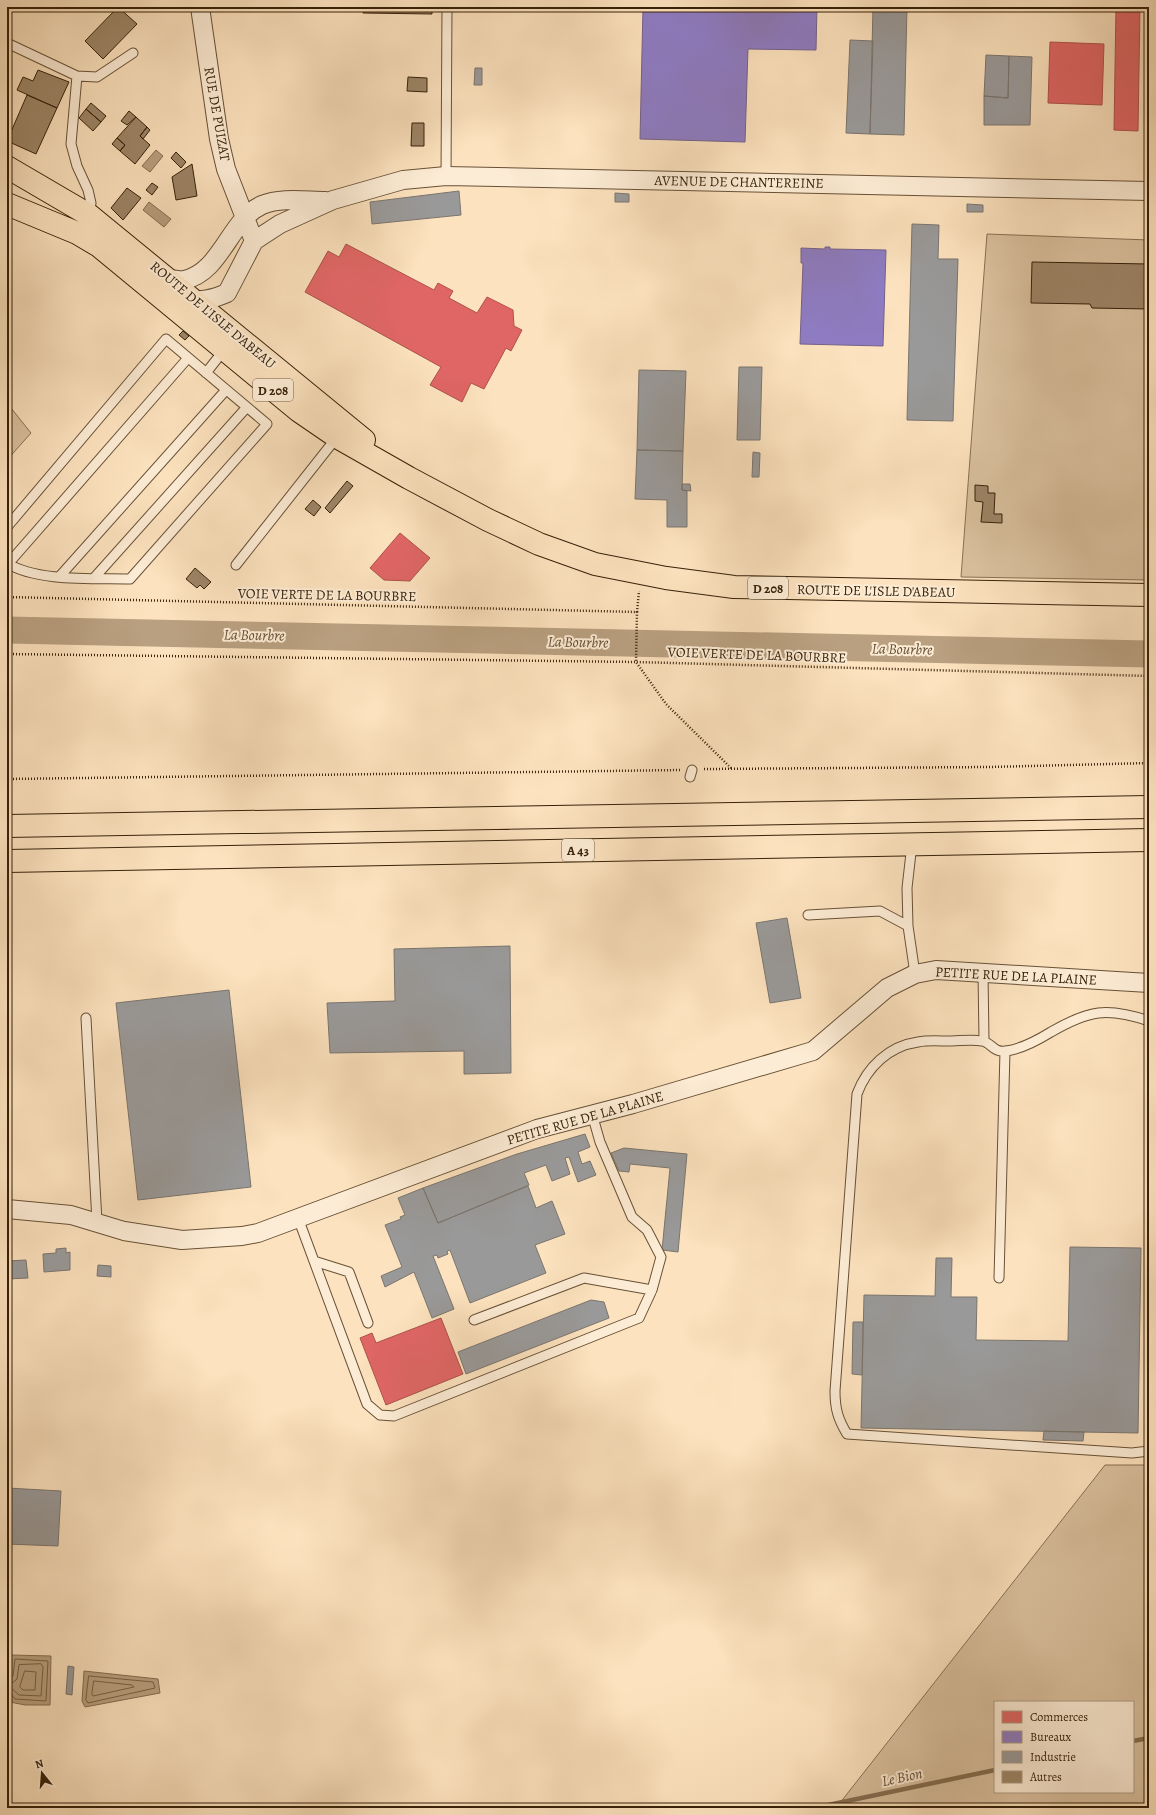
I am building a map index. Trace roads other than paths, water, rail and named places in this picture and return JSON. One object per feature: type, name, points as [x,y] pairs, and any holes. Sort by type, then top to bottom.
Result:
[{"type":"main road","name":"ROUTE DE L'ISLE D'ABEAU","points":[[7,166],[83,224],[169,279],[195,301],[223,340]]},
{"type":"main road","name":"ROUTE DE L'ISLE D'ABEAU","points":[[7,204],[83,224],[99,246],[148,287],[223,340],[341,430],[409,478],[488,520],[539,544],[595,564],[666,578],[734,587],[1149,595]]},
{"type":"main road","points":[[7,826],[1149,807]]},
{"type":"main road","name":"A 43","points":[[7,861],[1149,840]]},
{"type":"street","name":"RUE DE PUIZAT","points":[[200,7],[219,139],[226,170],[254,241]]},
{"type":"street","name":"AVENUE DE CHANTEREINE","points":[[254,241],[280,224],[332,200],[404,180],[446,176],[1149,191]]},
{"type":"street","name":"AVENUE DE CHANTEREINE","points":[[223,340],[195,301],[194,286],[201,273],[213,261],[245,218],[262,205],[279,201],[332,200]]},
{"type":"street","points":[[223,340],[224,309],[228,293],[254,241]]},
{"type":"street","name":"AVENUE DE CHANTEREINE","points":[[169,279],[184,280],[201,273]]},
{"type":"street","points":[[148,287],[175,297],[195,301],[213,299],[228,293]]},
{"type":"street","name":"PETITE RUE DE LA PLAINE","points":[[7,1209],[71,1215],[124,1231],[182,1240],[247,1235],[298,1218],[537,1130],[813,1051],[887,988],[915,974],[936,970],[1149,983]]},
{"type":"lane","points":[[446,176],[447,7]]},
{"type":"lane","points":[[7,43],[77,76],[97,77],[133,53]]},
{"type":"lane","points":[[77,76],[71,144],[88,190],[91,204],[83,224]]},
{"type":"lane","points":[[7,528],[166,339],[267,424],[130,579],[43,575],[15,568],[7,563],[188,358]]},
{"type":"lane","points":[[206,373],[223,340]]},
{"type":"lane","points":[[60,576],[226,390]]},
{"type":"lane","points":[[94,578],[247,407]]},
{"type":"lane","points":[[236,565],[341,430]]},
{"type":"lane","points":[[912,844],[907,888],[908,926],[915,974]]},
{"type":"lane","points":[[808,915],[880,911],[908,926]]},
{"type":"lane","points":[[983,972],[984,1041]]},
{"type":"lane","points":[[1149,1021],[1116,1012],[1095,1013],[1080,1016],[1039,1040],[1005,1051],[995,1050],[984,1041],[919,1042],[897,1047],[882,1057],[862,1080],[857,1094],[835,1391],[835,1409],[839,1422],[847,1434],[860,1436],[891,1436],[1132,1453],[1149,1451]]},
{"type":"lane","points":[[86,1018],[97,1222]]},
{"type":"lane","points":[[999,1278],[1005,1051]]},
{"type":"lane","points":[[298,1218],[367,1404],[380,1415],[394,1416],[639,1318],[652,1290],[662,1257],[647,1230],[632,1217],[600,1142],[592,1114]]},
{"type":"lane","points":[[314,1261],[349,1272],[368,1323]]},
{"type":"lane","points":[[474,1320],[584,1278],[652,1290]]},
{"type":"water","points":[[156,150],[163,156],[150,172],[142,166]]},
{"type":"water","points":[[149,202],[171,219],[164,227],[143,210]]},
{"type":"water","points":[[11,1655],[51,1656],[50,1705],[25,1705],[10,1702],[9,1670]]},
{"type":"water","points":[[84,1671],[158,1679],[160,1693],[85,1707],[82,1701]]},
{"type":"waterway","name":"La Bourbre","points":[[7,630],[1149,654]]},
{"type":"waterway","name":"Le Bion","points":[[1134,1741],[1149,1738]]},
{"type":"waterway","name":"Le Bion","points":[[814,1808],[994,1770]]}]
